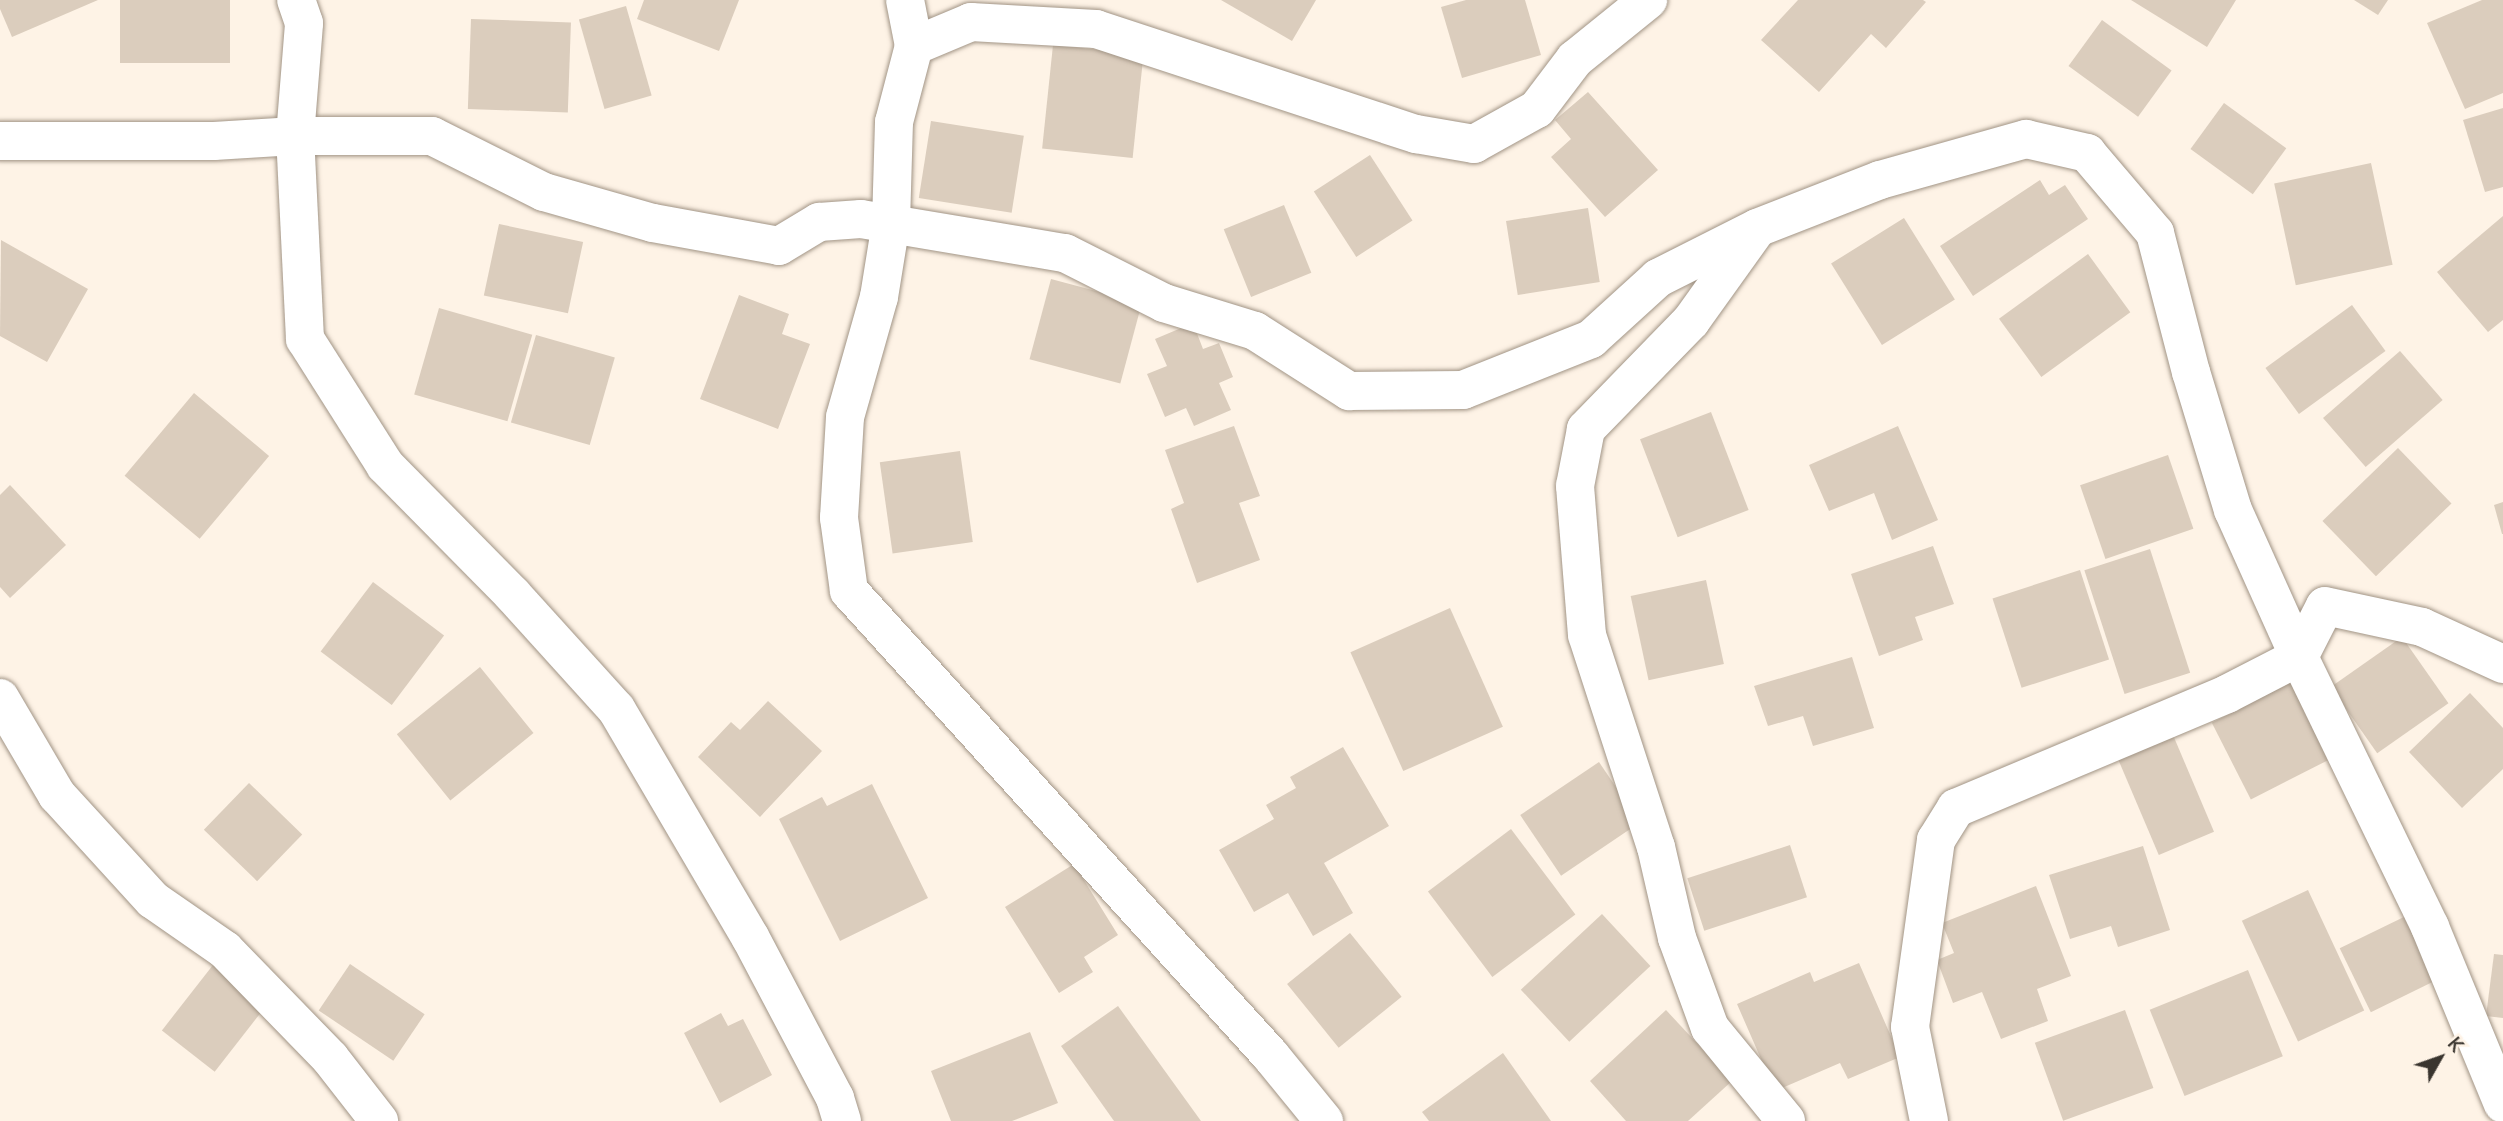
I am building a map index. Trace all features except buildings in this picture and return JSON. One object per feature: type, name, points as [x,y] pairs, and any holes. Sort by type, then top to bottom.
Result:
[{"type":"street","points":[[296,0],[304,23],[295,136],[305,339],[385,465],[513,595],[616,709],[750,937],[835,1098],[842,1121]]},
{"type":"street","points":[[905,0],[914,46],[894,122],[891,223],[879,297],[845,417],[839,517],[849,591],[1262,1046],[1324,1121]]},
{"type":"street","points":[[914,46],[971,22],[1096,29],[1416,134],[1474,144],[1537,109],[1575,59],[1633,5]]},
{"type":"street","points":[[0,142],[432,136],[544,192],[653,223],[779,246],[819,222],[861,219],[1065,253],[1164,303],[1255,331],[1349,391],[1463,390],[1591,339],[1658,278],[1757,228],[1880,180],[2026,139],[2087,153],[2155,233],[2191,372],[2233,510],[2299,657],[2431,928],[2503,1104]]},
{"type":"street","points":[[1757,228],[1691,321],[1586,429],[1574,486],[1587,635],[1656,847],[1677,938],[1710,1028],[1786,1121]]},
{"type":"street","points":[[1929,1121],[1910,1027],[1936,840],[1956,808],[2227,694],[2299,657],[2325,606],[2422,627],[2503,664]]},
{"type":"street","points":[[0,698],[57,795],[153,900],[225,950],[330,1058],[379,1121]]}]
